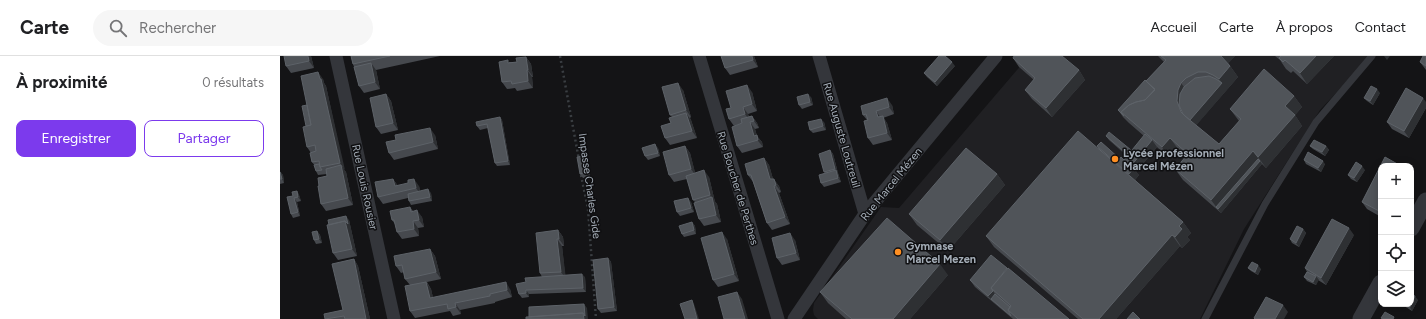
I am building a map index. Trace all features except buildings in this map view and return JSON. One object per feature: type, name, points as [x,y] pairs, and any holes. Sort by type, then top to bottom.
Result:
[{"type":"street","name":"Rue Louis Rousier","points":[[336,56],[394,319]]},
{"type":"street","name":"Rue Boucher de Perthes","points":[[699,56],[778,319]]},
{"type":"street","name":"Rue Auguste Loutreuil","points":[[819,56],[865,214]]},
{"type":"street","name":"Rue Marcel Mézen","points":[[794,319],[865,214],[996,56]]},
{"type":"street","points":[[1414,223],[1426,201]]},
{"type":"street","points":[[1361,319],[1378,288]]},
{"type":"lane","points":[[1205,319],[1265,204],[1312,129],[1372,56]]},
{"type":"path","name":"Impasse Charles Gide","points":[[560,56],[579,163]]},
{"type":"path","name":"Impasse Charles Gide","points":[[581,171],[588,209],[596,319]]},
{"type":"shaded area","name":"Lycée professionnel Marcel Mézen","points":[[1029,56],[1371,56],[1320,110],[1244,229],[1200,319],[818,319],[814,315],[814,303],[881,207],[899,208]]},
{"type":"place","name":"Lycée professionnel Marcel Mézen","points":[[1115,159]]},
{"type":"place","name":"Gymnase Marcel Mezen","points":[[898,252]]}]
